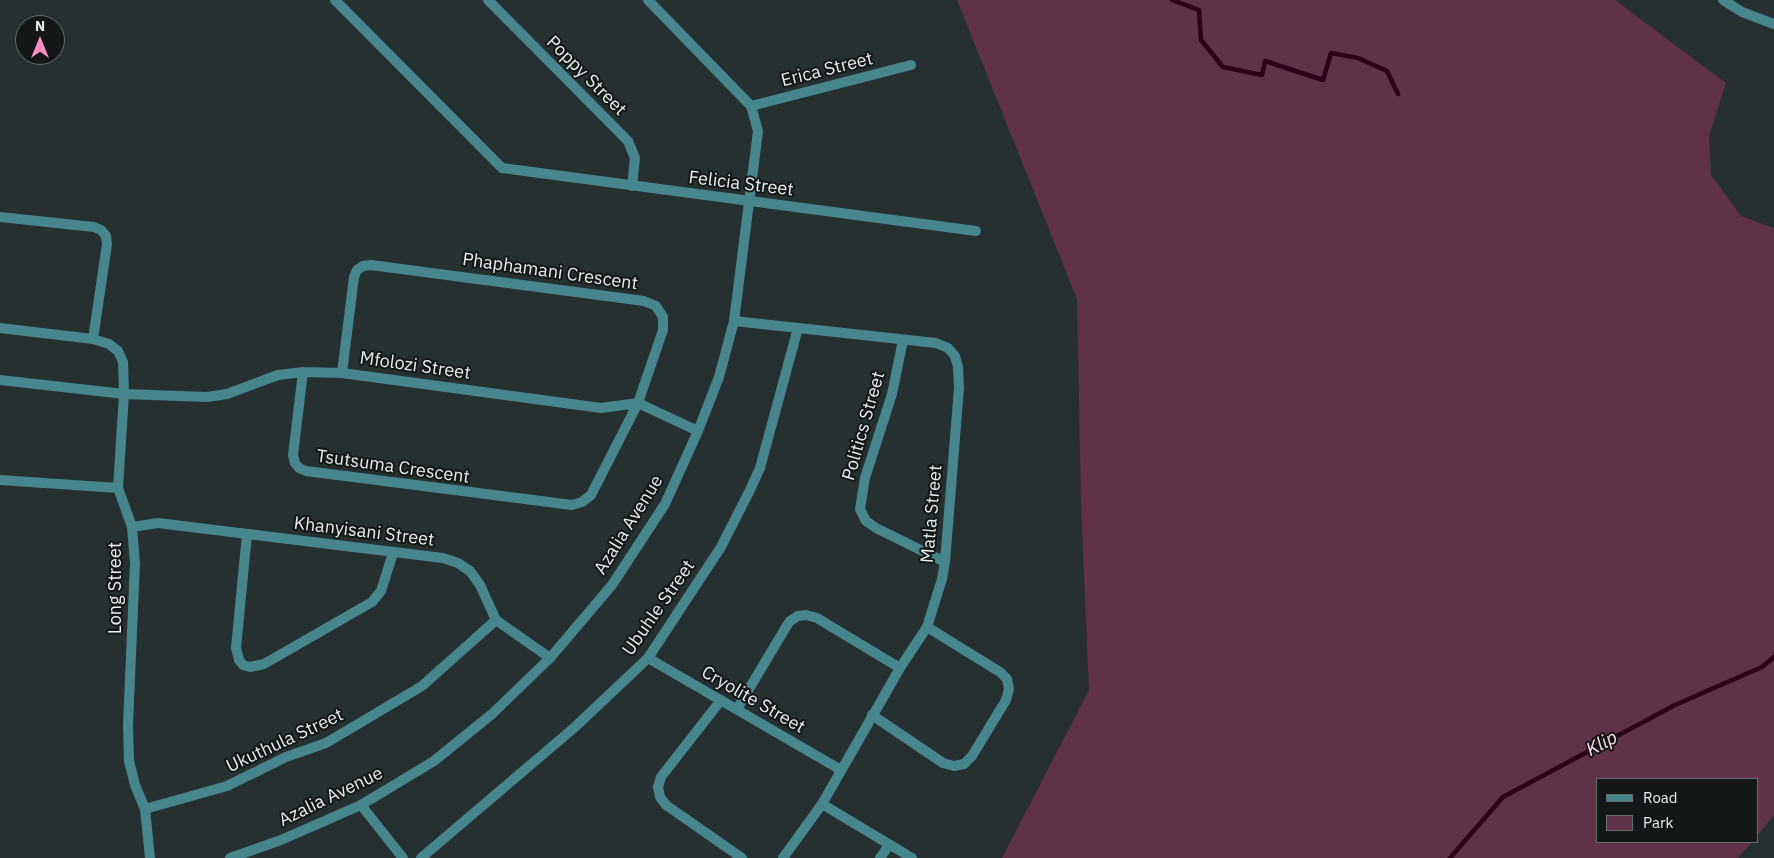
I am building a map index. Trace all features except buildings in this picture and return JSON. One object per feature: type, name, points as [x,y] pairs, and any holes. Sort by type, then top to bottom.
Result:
[{"type":"street","name":"Felicia Street","points":[[335,0],[502,168],[976,231]]},
{"type":"street","name":"Poppy Street","points":[[488,0],[628,141],[635,158],[632,186]]},
{"type":"street","name":"Azalia Avenue","points":[[230,858],[281,840],[361,805],[434,760],[492,714],[550,658],[612,585],[665,504],[698,431],[719,377],[734,320],[758,131],[751,106],[648,0]]},
{"type":"street","points":[[1723,0],[1742,12],[1774,24]]},
{"type":"street","name":"Erica Street","points":[[751,106],[911,65]]},
{"type":"street","points":[[0,216],[94,228],[101,230],[106,236],[107,244],[93,340]]},
{"type":"street","name":"Phaphamani Crescent","points":[[342,372],[354,277],[357,270],[363,266],[371,265],[644,301],[656,306],[663,317],[662,330],[638,403],[594,488],[582,502]]},
{"type":"street","name":"Matla Street","points":[[734,320],[936,343],[948,348],[955,356],[958,367],[959,388],[945,562],[942,580],[928,627],[900,668],[822,804],[783,858]]},
{"type":"street","name":"Long Street","points":[[0,328],[93,340],[109,344],[118,351],[123,362],[124,394],[118,488],[132,527],[135,563],[128,725],[129,761],[135,786],[145,808],[150,858]]},
{"type":"street","name":"Ubuhle Street","points":[[421,858],[575,728],[648,658],[721,547],[760,468],[798,328]]},
{"type":"street","name":"Politics Street","points":[[903,340],[892,394],[865,478],[860,509],[866,521],[876,528],[945,562]]},
{"type":"street","name":"Mfolozi Street","points":[[0,380],[124,394],[207,398],[227,394],[272,376],[303,372],[342,372],[601,408],[638,403]]},
{"type":"street","name":"Tsutsuma Crescent","points":[[303,372],[294,455],[294,463],[299,468],[306,471],[558,505],[572,505],[582,502]]},
{"type":"street","points":[[638,403],[698,431]]},
{"type":"street","points":[[0,480],[118,488]]},
{"type":"street","name":"Khanyisani Street","points":[[132,527],[158,523],[443,558],[458,563],[470,571],[480,584],[496,620]]},
{"type":"street","points":[[247,534],[236,648],[239,660],[243,665],[250,667],[264,664],[372,602],[381,591],[393,553]]},
{"type":"street","points":[[737,710],[790,620],[798,616],[806,615],[817,618],[900,668]]},
{"type":"street","points":[[496,620],[550,658]]},
{"type":"street","name":"Ukuthula Street","points":[[145,808],[227,786],[286,757],[326,743],[422,686],[496,620]]},
{"type":"street","points":[[872,716],[943,763],[954,766],[964,764],[972,756],[1006,700],[1009,689],[1007,679],[1000,672],[928,627]]},
{"type":"street","name":"Cryolite Street","points":[[648,658],[842,770]]},
{"type":"street","points":[[721,700],[662,777],[658,787],[660,797],[666,805],[742,858]]},
{"type":"street","points":[[822,804],[889,846],[912,858]]},
{"type":"street","points":[[361,805],[403,858]]},
{"type":"street","points":[[880,858],[889,846]]},
{"type":"green space","points":[[957,0],[1615,0],[1726,83],[1709,136],[1711,175],[1741,216],[1774,228],[1774,815],[1759,834],[1759,778],[1596,778],[1596,843],[1751,843],[1738,858],[1002,858],[1089,690],[1081,505],[1077,299]]},
{"type":"waterway","points":[[1172,0],[1199,10],[1201,40],[1223,67],[1262,75],[1265,61],[1323,80],[1331,53],[1358,58],[1387,71],[1398,94]]},
{"type":"waterway","name":"Klip","points":[[1450,858],[1503,797],[1675,705],[1762,667],[1774,657]]}]
